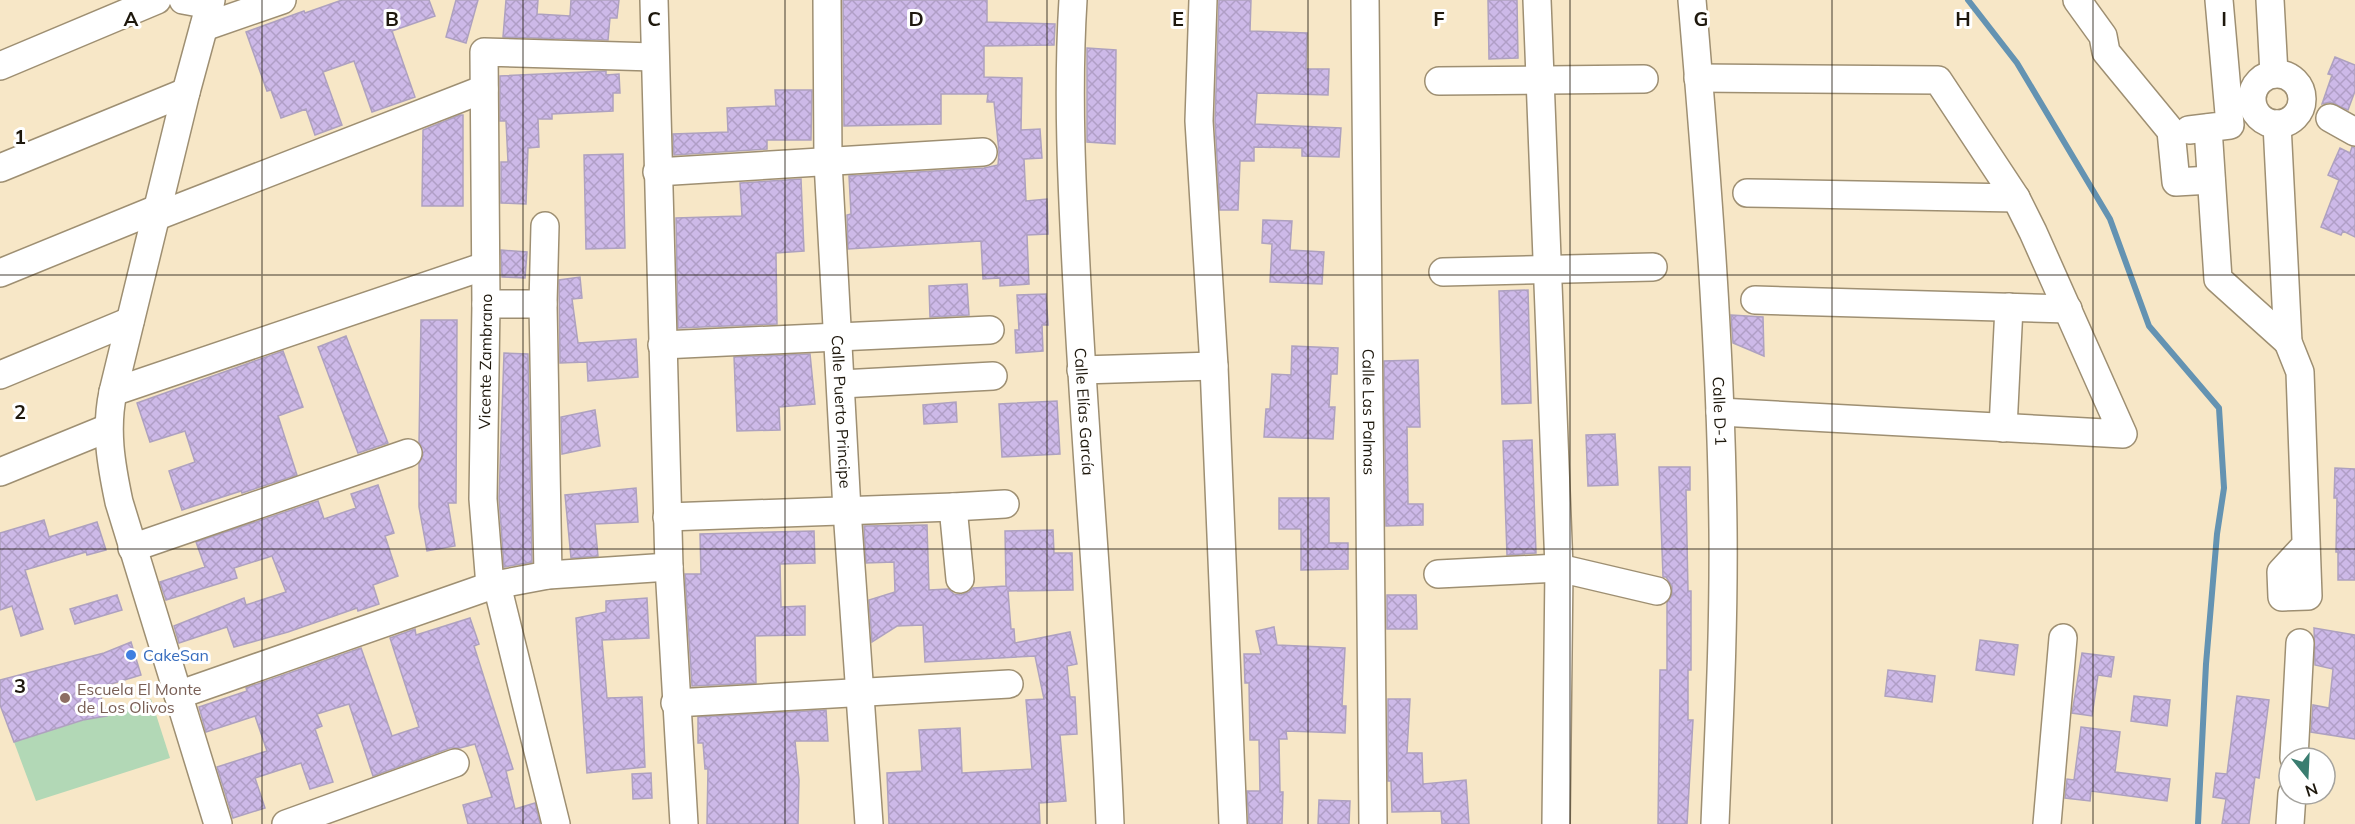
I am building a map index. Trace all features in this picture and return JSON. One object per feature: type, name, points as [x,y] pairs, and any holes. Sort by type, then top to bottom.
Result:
[{"type":"street","points":[[0,66],[157,0]]},
{"type":"street","points":[[183,0],[208,10],[282,0]]},
{"type":"street","points":[[654,0],[667,517],[675,704],[684,824]]},
{"type":"street","name":"Calle Puerto Principe","points":[[827,0],[828,162],[847,510],[869,824]]},
{"type":"street","name":"Calle Elías García","points":[[1073,0],[1070,75],[1071,155],[1081,370],[1110,824]]},
{"type":"street","points":[[1203,0],[1199,121],[1214,366],[1233,824]]},
{"type":"street","name":"Calle Las Palmas","points":[[1365,0],[1373,824]]},
{"type":"street","points":[[1537,0],[1542,81],[1559,568],[1556,824]]},
{"type":"street","name":"Calle D-1","points":[[1692,0],[1713,264],[1720,412],[1723,614],[1715,824]]},
{"type":"street","points":[[2077,0],[2103,36]]},
{"type":"street","points":[[2100,0],[2106,51],[2171,131],[2176,182],[2211,180]]},
{"type":"street","points":[[2171,131],[2230,125],[2240,102],[2267,75],[2274,74],[2283,74],[2296,82],[2302,97],[2298,113],[2285,123],[2269,123],[2240,102],[2219,0]]},
{"type":"street","points":[[2271,0],[2274,74]]},
{"type":"street","points":[[208,10],[113,392],[108,429],[113,476],[132,548],[218,824]]},
{"type":"street","name":"Vicente Zambrano","points":[[556,824],[493,585],[483,499],[486,304],[484,52],[654,57]]},
{"type":"street","points":[[1698,78],[1938,80],[2016,198],[2123,434],[1720,412]]},
{"type":"street","points":[[1439,81],[1644,79]]},
{"type":"street","points":[[0,273],[484,89]]},
{"type":"street","points":[[0,168],[186,92]]},
{"type":"street","points":[[2330,118],[2355,132]]},
{"type":"street","points":[[2277,124],[2288,342],[2300,372],[2306,545]]},
{"type":"street","points":[[2208,128],[2218,279],[2288,342]]},
{"type":"street","points":[[657,172],[983,152]]},
{"type":"street","points":[[1747,194],[2016,198]]},
{"type":"street","points":[[545,226],[543,304],[548,575]]},
{"type":"street","points":[[113,392],[485,266]]},
{"type":"street","points":[[1443,272],[1653,267]]},
{"type":"street","points":[[1755,300],[2068,309]]},
{"type":"street","points":[[486,304],[543,304]]},
{"type":"street","points":[[2003,428],[2008,307]]},
{"type":"street","points":[[0,375],[130,321]]},
{"type":"street","points":[[662,345],[990,330]]},
{"type":"street","points":[[1081,370],[1214,366]]},
{"type":"street","points":[[841,384],[993,376]]},
{"type":"street","points":[[0,472],[108,429]]},
{"type":"street","points":[[132,548],[408,453]]},
{"type":"street","points":[[667,517],[1005,504]]},
{"type":"street","points":[[953,507],[960,579]]},
{"type":"street","points":[[178,695],[493,585],[548,575],[669,567]]},
{"type":"street","points":[[1438,574],[1559,568],[1657,591]]},
{"type":"street","points":[[2047,824],[2063,638]]},
{"type":"street","points":[[2295,746],[2300,643]]},
{"type":"street","points":[[675,704],[1010,684]]},
{"type":"street","points":[[286,824],[455,763]]},
{"type":"street","points":[[2290,824],[2291,806]]},
{"type":"green space","points":[[151,699],[170,758],[36,801],[14,742]]},
{"type":"building","points":[[342,0],[429,0],[435,16],[392,31],[415,97],[372,112],[354,61],[323,72],[342,125],[315,135],[306,109],[281,118],[271,90],[267,91],[246,32]]},
{"type":"building","points":[[456,0],[478,0],[466,43],[446,37]]},
{"type":"building","points":[[506,0],[538,0],[537,14],[570,16],[571,0],[619,0],[617,18],[610,18],[608,40],[503,37]]},
{"type":"building","points":[[843,0],[987,0],[987,22],[1055,24],[1054,45],[984,46],[984,77],[1022,78],[1021,130],[1040,129],[1042,158],[1024,159],[1026,201],[1047,199],[1048,234],[1027,235],[1029,284],[1000,286],[1000,278],[983,279],[981,241],[848,249],[847,215],[851,214],[849,176],[984,168],[998,165],[999,152],[994,102],[987,102],[988,94],[941,94],[941,124],[844,126]]},
{"type":"building","points":[[1219,0],[1251,0],[1250,31],[1307,33],[1306,69],[1329,69],[1328,95],[1257,93],[1255,124],[1341,128],[1339,157],[1302,156],[1302,148],[1254,147],[1254,161],[1240,161],[1238,210],[1220,210],[1215,121]]},
{"type":"building","points":[[1488,0],[1517,0],[1518,58],[1489,59]]},
{"type":"building","points":[[1087,48],[1116,50],[1115,144],[1087,142]]},
{"type":"building","points":[[2335,57],[2355,65],[2355,91],[2348,110],[2330,102],[2322,104],[2332,75],[2328,74]]},
{"type":"building","points":[[606,71],[606,75],[619,74],[620,93],[613,93],[613,111],[552,114],[552,119],[538,119],[539,147],[528,148],[526,204],[501,203],[501,162],[508,162],[506,121],[500,121],[500,76]]},
{"type":"building","points":[[775,90],[812,90],[811,140],[767,140],[767,149],[674,155],[673,134],[728,132],[727,108],[776,106]]},
{"type":"building","points":[[463,115],[463,206],[422,206],[423,130]]},
{"type":"building","points":[[2352,147],[2355,148],[2355,237],[2343,231],[2341,235],[2321,227],[2339,180],[2328,175],[2340,148],[2350,153]]},
{"type":"building","points":[[623,154],[625,248],[586,249],[584,155]]},
{"type":"building","points":[[801,179],[804,251],[776,253],[777,324],[678,328],[676,218],[742,216],[740,183]]},
{"type":"building","points":[[1263,220],[1292,221],[1290,250],[1324,252],[1322,284],[1270,282],[1272,244],[1262,243]]},
{"type":"building","points":[[501,250],[527,252],[525,278],[502,277]]},
{"type":"building","points":[[580,277],[582,298],[572,299],[578,343],[636,339],[638,377],[588,381],[587,362],[560,363],[559,280]]},
{"type":"building","points":[[967,284],[969,315],[930,317],[929,286]]},
{"type":"building","points":[[1528,290],[1531,403],[1502,404],[1499,291]]},
{"type":"building","points":[[1046,294],[1048,325],[1042,325],[1043,351],[1016,353],[1015,330],[1019,330],[1017,295]]},
{"type":"building","points":[[1731,315],[1763,317],[1764,356],[1733,343]]},
{"type":"building","points":[[421,320],[457,320],[456,503],[448,503],[455,546],[427,551],[419,507],[419,464],[423,455],[419,443]]},
{"type":"building","points":[[346,336],[388,443],[358,453],[318,347]]},
{"type":"building","points":[[1292,346],[1338,348],[1337,374],[1331,374],[1329,407],[1335,407],[1333,439],[1264,437],[1266,409],[1270,409],[1272,374],[1291,375]]},
{"type":"building","points":[[283,351],[303,407],[278,416],[297,475],[182,510],[169,471],[195,462],[185,431],[150,442],[137,403]]},
{"type":"building","points":[[504,353],[528,354],[532,562],[504,567],[499,498]]},
{"type":"building","points":[[810,354],[815,404],[779,407],[780,430],[737,431],[734,357]]},
{"type":"building","points":[[1418,360],[1420,427],[1407,427],[1408,504],[1423,504],[1423,525],[1386,526],[1384,361]]},
{"type":"building","points":[[1057,401],[1060,454],[1002,457],[999,404]]},
{"type":"building","points":[[956,402],[957,422],[924,424],[923,405]]},
{"type":"building","points":[[595,410],[600,446],[562,454],[561,417]]},
{"type":"building","points":[[1615,434],[1618,485],[1588,486],[1586,435]]},
{"type":"building","points":[[1532,440],[1536,553],[1507,555],[1503,441]]},
{"type":"building","points":[[1659,467],[1690,467],[1690,490],[1686,490],[1688,591],[1691,591],[1691,670],[1688,670],[1688,720],[1693,720],[1687,824],[1658,824],[1660,670],[1667,670],[1667,603],[1672,594],[1672,586],[1666,577],[1663,577]]},
{"type":"building","points":[[2335,468],[2355,469],[2355,580],[2338,580],[2337,498],[2334,498]]},
{"type":"building","points":[[378,485],[394,533],[385,536],[398,576],[373,585],[379,604],[358,611],[357,608],[288,632],[234,647],[227,627],[179,643],[174,626],[244,598],[246,605],[286,592],[272,556],[234,568],[237,578],[166,600],[160,582],[205,567],[196,542],[318,501],[324,519],[356,508],[351,494]]},
{"type":"building","points":[[636,488],[638,522],[595,524],[598,556],[571,558],[565,495]]},
{"type":"building","points":[[1279,498],[1329,498],[1329,543],[1348,543],[1348,569],[1301,570],[1301,529],[1279,529]]},
{"type":"building","points":[[44,520],[49,537],[97,522],[106,550],[87,555],[86,552],[25,570],[43,629],[21,636],[12,606],[0,610],[0,533]]},
{"type":"building","points":[[927,525],[929,590],[948,589],[954,594],[961,595],[973,588],[1006,586],[1005,531],[1053,530],[1054,553],[1072,553],[1073,590],[1008,591],[1011,629],[1014,629],[1015,643],[1070,632],[1077,664],[1067,666],[1070,697],[1075,697],[1077,734],[1060,735],[1066,801],[1039,803],[1040,824],[889,824],[887,773],[922,771],[919,730],[960,728],[962,773],[1032,769],[1026,700],[1044,699],[1035,656],[925,662],[923,625],[897,626],[872,642],[869,600],[895,592],[894,562],[866,563],[864,526]]},
{"type":"building","points":[[814,531],[815,563],[780,564],[781,607],[805,606],[805,635],[755,636],[756,683],[692,686],[685,574],[701,574],[700,534]]},
{"type":"building","points":[[117,595],[122,610],[75,624],[70,609]]},
{"type":"building","points":[[1387,595],[1416,595],[1417,629],[1387,629]]},
{"type":"building","points":[[647,598],[649,638],[602,640],[607,698],[642,697],[645,767],[587,773],[576,618],[606,612],[606,601]]},
{"type":"building","points":[[470,618],[479,644],[474,646],[513,769],[506,771],[515,809],[535,803],[540,824],[468,824],[463,805],[492,797],[475,744],[450,748],[373,776],[349,704],[317,714],[322,726],[315,729],[333,782],[310,789],[301,763],[255,778],[265,808],[233,818],[217,767],[267,751],[255,716],[206,732],[199,707],[361,648],[392,736],[419,727],[390,638],[415,629],[416,635]]},
{"type":"building","points":[[1274,627],[1277,645],[1345,648],[1342,706],[1346,706],[1345,733],[1286,731],[1287,739],[1279,739],[1280,792],[1283,792],[1282,824],[1249,824],[1247,791],[1260,791],[1259,740],[1250,740],[1249,683],[1245,683],[1244,654],[1261,654],[1256,631]]},
{"type":"building","points":[[2314,628],[2355,635],[2355,739],[2311,732],[2313,705],[2329,708],[2333,669],[2315,665]]},
{"type":"building","points":[[1980,640],[2018,645],[2014,675],[1976,670]]},
{"type":"building","name":"Escuela El Monte de Los Olivos","points":[[131,642],[141,675],[98,688],[107,716],[83,720],[14,742],[0,705],[0,680],[104,653]]},
{"type":"building","points":[[2082,653],[2114,657],[2111,677],[2098,675],[2092,716],[2072,713]]},
{"type":"building","points":[[1888,670],[1935,676],[1932,702],[1885,696]]},
{"type":"building","points":[[2134,696],[2170,700],[2167,726],[2131,721]]},
{"type":"building","points":[[2237,696],[2269,700],[2259,778],[2255,777],[2249,824],[2222,824],[2226,799],[2213,797],[2216,773],[2227,774]]},
{"type":"building","points":[[1388,699],[1410,699],[1407,753],[1422,753],[1423,784],[1466,780],[1469,824],[1442,824],[1441,811],[1392,812],[1391,781],[1388,781]]},
{"type":"building","points":[[826,710],[828,741],[795,741],[799,780],[798,824],[707,824],[708,769],[705,769],[703,743],[698,743],[698,717]]},
{"type":"building","points":[[2081,727],[2120,732],[2115,772],[2170,779],[2167,801],[2091,791],[2090,801],[2065,798],[2067,779],[2074,780]]},
{"type":"building","points":[[651,773],[652,798],[633,799],[632,774]]},
{"type":"building","points":[[1319,800],[1350,801],[1349,824],[1318,824]]},
{"type":"waterway","points":[[1968,0],[2017,63],[2110,219],[2149,326],[2219,408],[2224,488],[2217,534],[2206,664],[2198,824]]},
{"type":"place","name":"CakeSan","points":[[131,655]]},
{"type":"place","name":"Escuela El Monte de Los Olivos","points":[[65,698]]}]
